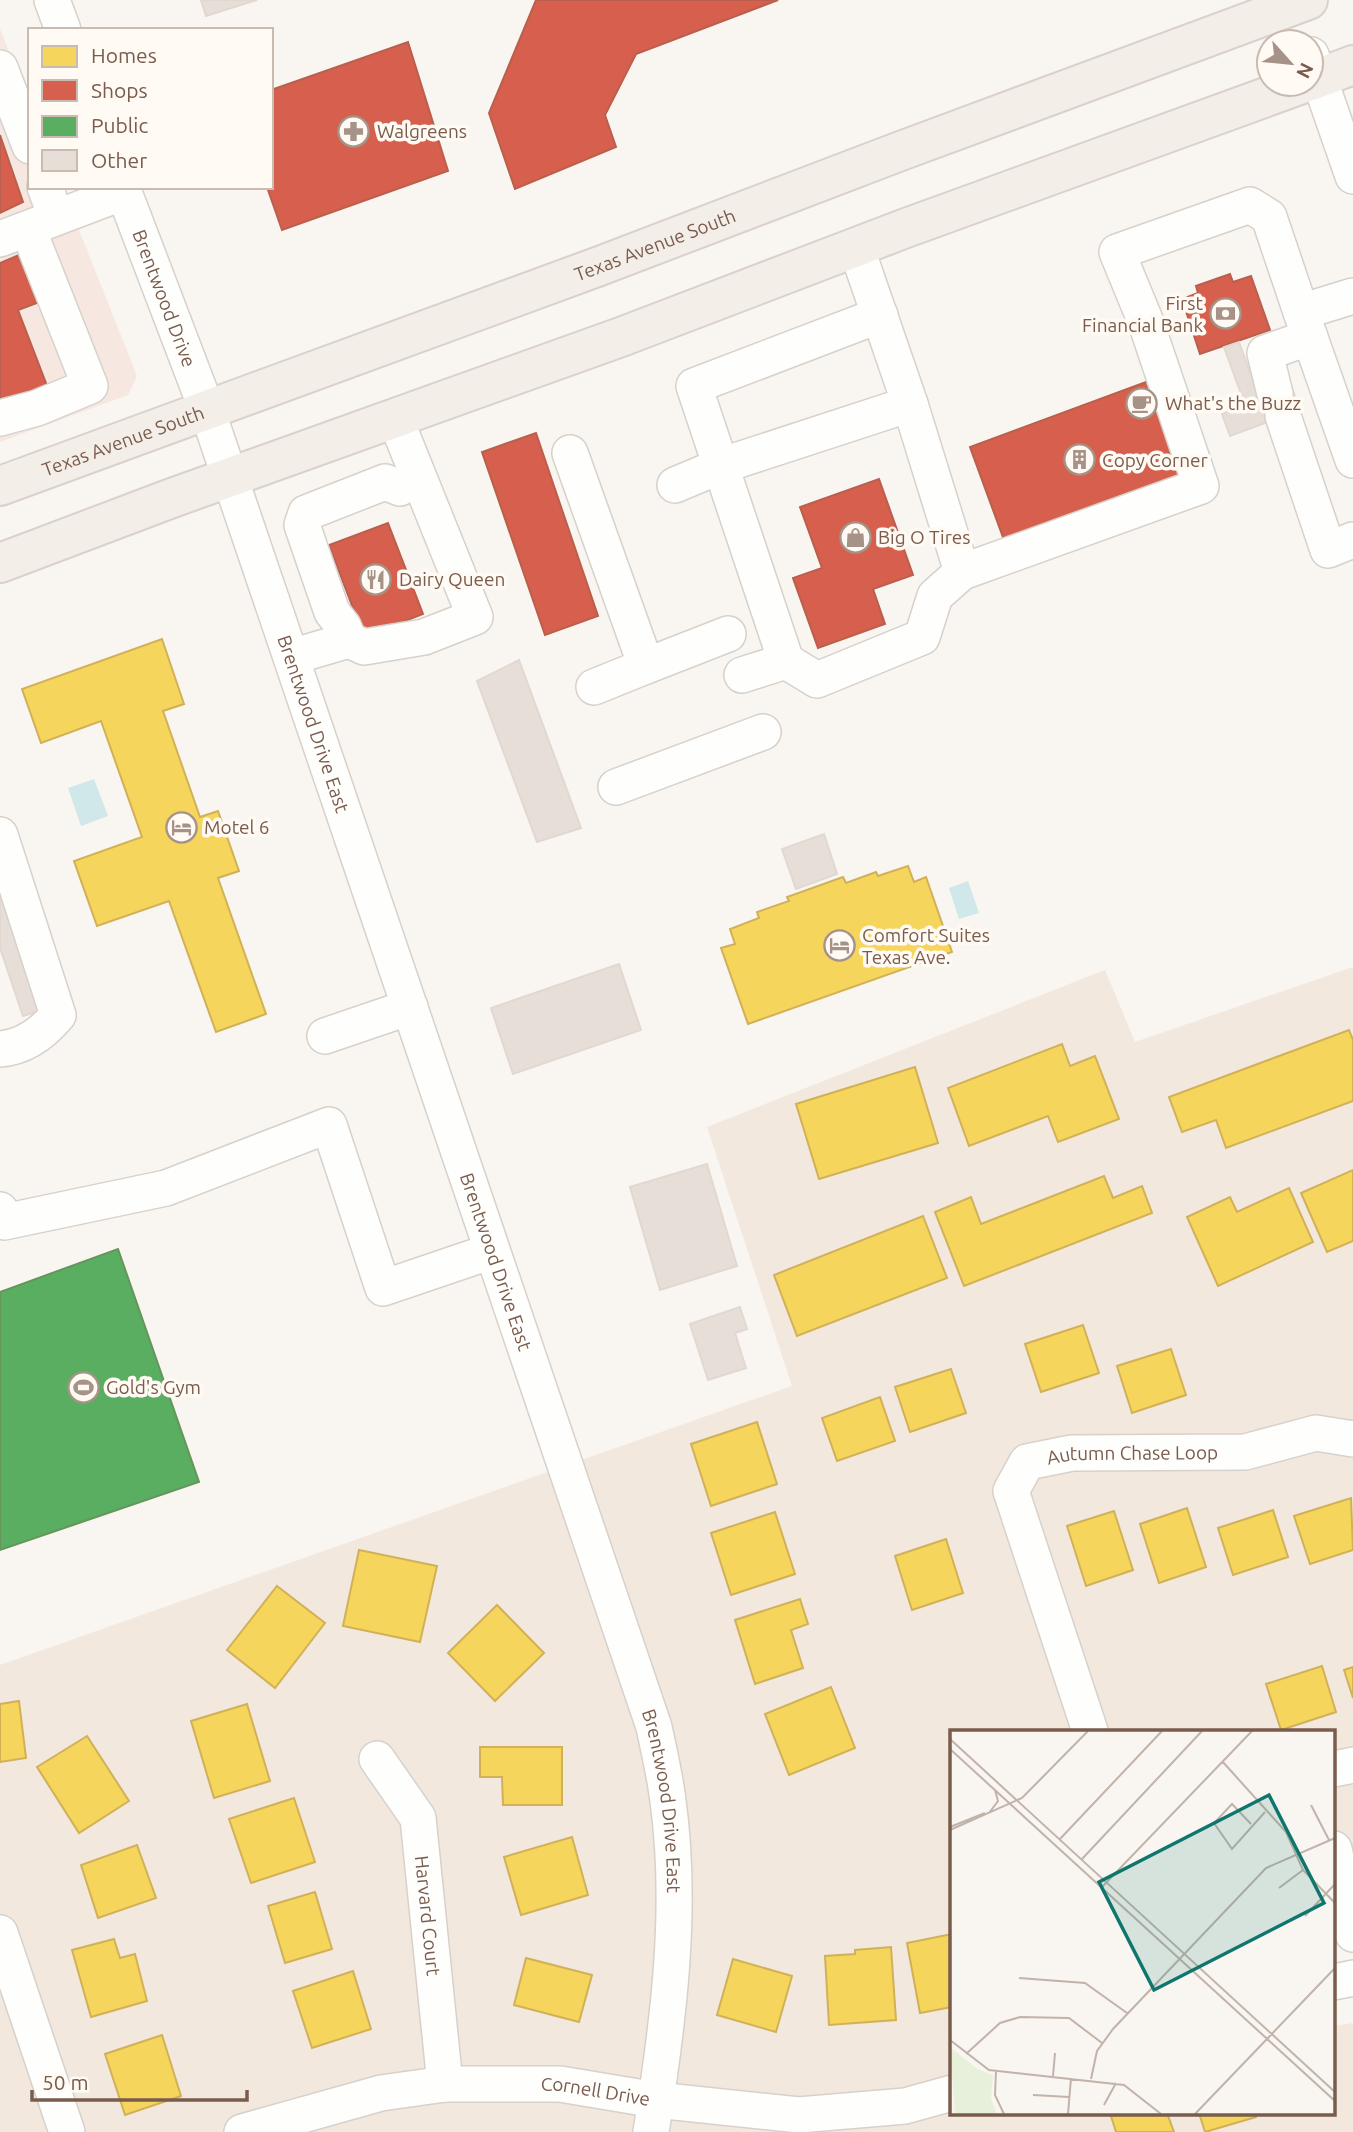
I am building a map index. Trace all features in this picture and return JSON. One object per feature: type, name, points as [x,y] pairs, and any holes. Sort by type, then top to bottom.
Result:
[{"type":"main road","name":"Texas Avenue South","points":[[0,486],[597,267],[1298,2]]},
{"type":"main road","points":[[0,563],[621,337],[1255,96]]},
{"type":"street","points":[[52,0],[62,28]]},
{"type":"street","points":[[1298,2],[1304,28]]},
{"type":"street","points":[[0,68],[28,141]]},
{"type":"street","points":[[1325,90],[1353,176]]},
{"type":"street","points":[[0,418],[37,408],[90,386],[32,218],[123,190]]},
{"type":"street","name":"Brentwood Drive","points":[[123,190],[207,410]]},
{"type":"street","points":[[880,315],[694,386],[786,661],[817,680],[922,637],[935,596],[962,572],[1200,486],[1145,320],[1117,252],[1250,205],[1269,217],[1353,460]]},
{"type":"street","points":[[856,247],[910,404],[962,572]]},
{"type":"street","points":[[1353,296],[1265,353],[1279,405],[1328,550],[1353,540]]},
{"type":"street","points":[[675,485],[720,466],[910,404]]},
{"type":"street","name":"Brentwood Drive East","points":[[207,410],[654,1727],[669,1802],[674,1882],[671,1973],[654,2116]]},
{"type":"street","points":[[346,633],[364,647],[424,637],[475,617],[410,484],[395,418]]},
{"type":"street","points":[[570,453],[646,666]]},
{"type":"street","points":[[346,633],[347,605],[320,531],[323,522],[391,497],[410,484]]},
{"type":"street","points":[[291,657],[346,633]]},
{"type":"street","points":[[594,687],[728,634]]},
{"type":"street","points":[[743,675],[786,661]]},
{"type":"street","points":[[616,787],[763,732]]},
{"type":"street","points":[[0,835],[58,1015],[45,1030],[15,1048],[0,1049]]},
{"type":"street","points":[[325,1036],[410,1007]]},
{"type":"street","points":[[0,1210],[4,1222],[166,1188],[329,1125],[383,1287],[492,1251]]},
{"type":"street","name":"Autumn Chase Loop","points":[[1090,1730],[1011,1491],[1027,1462],[1072,1454],[1245,1452],[1316,1433],[1353,1439]]},
{"type":"street","name":"Harvard Court","points":[[377,1759],[418,1818],[445,2084]]},
{"type":"street","points":[[1336,1846],[1353,1841]]},
{"type":"street","points":[[1336,1856],[1353,1934]]},
{"type":"street","points":[[0,1933],[67,2132]]},
{"type":"street","name":"Cornell Drive","points":[[242,2132],[381,2094],[445,2084],[561,2084],[654,2116],[799,2115],[905,2106],[950,2094]]},
{"type":"shaded area","points":[[0,29],[28,99],[28,189],[63,189],[137,376],[128,395],[0,442]]},
{"type":"shaded area","points":[[1353,967],[1353,1934],[1336,1938],[1336,1730],[950,1730],[950,2114],[1336,2114],[1336,2026],[1353,2023],[1353,2132],[0,2132],[0,1665],[792,1386],[707,1127],[1105,970],[1135,1042]]},
{"type":"water","points":[[94,779],[108,816],[81,826],[68,788]]},
{"type":"water","points":[[968,881],[979,913],[959,919],[949,888]]},
{"type":"building: Homes","name":"Motel 6","points":[[162,639],[184,704],[163,711],[200,817],[218,811],[239,871],[218,878],[266,1014],[216,1032],[169,901],[97,926],[74,861],[142,837],[101,721],[41,743],[22,689]]},
{"type":"building: Homes","name":"Comfort Suites Texas Ave.","points":[[908,866],[914,882],[926,877],[952,952],[748,1024],[721,948],[735,944],[730,929],[759,918],[757,912],[789,901],[787,897],[843,877],[846,883],[876,872],[878,876]]},
{"type":"building: Homes","points":[[1349,1030],[1353,1040],[1353,1101],[1226,1148],[1216,1120],[1182,1132],[1169,1097]]},
{"type":"building: Homes","points":[[1062,1044],[1070,1066],[1095,1056],[1119,1119],[1058,1142],[1048,1116],[969,1146],[948,1088]]},
{"type":"building: Homes","points":[[915,1067],[938,1143],[819,1179],[796,1104]]},
{"type":"building: Homes","points":[[1353,1170],[1353,1241],[1327,1252],[1301,1193]]},
{"type":"building: Homes","points":[[1104,1176],[1113,1198],[1142,1186],[1152,1213],[964,1286],[935,1212],[971,1197],[981,1224]]},
{"type":"building: Homes","points":[[1289,1188],[1313,1242],[1218,1286],[1187,1217],[1230,1197],[1237,1212]]},
{"type":"building: Homes","points":[[923,1216],[947,1278],[797,1336],[774,1275]]},
{"type":"building: Homes","points":[[1083,1325],[1099,1373],[1041,1392],[1025,1344]]},
{"type":"building: Homes","points":[[1171,1349],[1186,1395],[1132,1413],[1117,1366]]},
{"type":"building: Homes","points":[[951,1369],[966,1413],[910,1432],[895,1387]]},
{"type":"building: Homes","points":[[880,1397],[895,1441],[837,1461],[822,1418]]},
{"type":"building: Homes","points":[[757,1422],[777,1484],[711,1506],[691,1444]]},
{"type":"building: Homes","points":[[1351,1498],[1353,1550],[1310,1564],[1294,1516]]},
{"type":"building: Homes","points":[[1187,1508],[1206,1567],[1159,1583],[1140,1524]]},
{"type":"building: Homes","points":[[1273,1510],[1288,1557],[1233,1575],[1218,1528]]},
{"type":"building: Homes","points":[[1114,1511],[1133,1570],[1086,1586],[1067,1526]]},
{"type":"building: Homes","points":[[775,1512],[795,1574],[731,1595],[711,1533]]},
{"type":"building: Homes","points":[[946,1539],[963,1593],[912,1610],[895,1556]]},
{"type":"building: Homes","points":[[359,1550],[437,1566],[420,1642],[343,1626]]},
{"type":"building: Homes","points":[[277,1586],[325,1623],[275,1688],[227,1650]]},
{"type":"building: Homes","points":[[800,1599],[808,1624],[791,1630],[803,1668],[755,1684],[735,1620]]},
{"type":"building: Homes","points":[[497,1605],[544,1653],[495,1701],[448,1653]]},
{"type":"building: Homes","points":[[1322,1666],[1336,1712],[1281,1730],[1266,1684]]},
{"type":"building: Homes","points":[[1353,1667],[1353,1698],[1344,1670]]},
{"type":"building: Homes","points":[[831,1687],[855,1748],[789,1775],[765,1714]]},
{"type":"building: Homes","points":[[19,1701],[26,1758],[0,1762],[0,1704]]},
{"type":"building: Homes","points":[[247,1704],[270,1781],[214,1798],[191,1721]]},
{"type":"building: Homes","points":[[87,1736],[129,1801],[79,1833],[37,1767]]},
{"type":"building: Homes","points":[[480,1747],[562,1747],[562,1805],[503,1805],[502,1777],[480,1777]]},
{"type":"building: Homes","points":[[294,1798],[315,1862],[251,1883],[229,1819]]},
{"type":"building: Homes","points":[[572,1837],[588,1895],[521,1915],[504,1857]]},
{"type":"building: Homes","points":[[137,1845],[156,1898],[98,1918],[81,1865]]},
{"type":"building: Homes","points":[[315,1892],[332,1949],[285,1963],[268,1906]]},
{"type":"building: Homes","points":[[950,1934],[950,2007],[920,2013],[907,1943]]},
{"type":"building: Homes","points":[[114,1939],[120,1958],[135,1954],[147,2001],[91,2017],[72,1950]]},
{"type":"building: Homes","points":[[891,1947],[896,2020],[829,2025],[825,1956]]},
{"type":"building: Homes","points":[[526,1958],[592,1975],[579,2022],[514,2005]]},
{"type":"building: Homes","points":[[733,1959],[792,1976],[776,2032],[717,2015]]},
{"type":"building: Homes","points":[[353,1971],[371,2029],[312,2048],[293,1991]]},
{"type":"building: Homes","points":[[162,2035],[181,2096],[125,2115],[105,2054]]},
{"type":"building: Homes","points":[[1110,2114],[1167,2114],[1174,2132],[1116,2132]]},
{"type":"building: Homes","points":[[1199,2114],[1255,2114],[1256,2117],[1205,2132]]},
{"type":"building: Shops","points":[[536,0],[778,0],[636,54],[605,115],[616,147],[515,189],[489,113]]},
{"type":"building: Shops","name":"Walgreens","points":[[408,42],[448,171],[282,230],[268,189],[273,189],[273,89]]},
{"type":"building: Shops","points":[[0,135],[23,202],[0,213]]},
{"type":"building: Shops","points":[[19,255],[37,303],[18,310],[49,391],[0,410],[0,263]]},
{"type":"building: Shops","name":"First Financial Bank","points":[[1230,274],[1233,282],[1251,276],[1270,330],[1200,354],[1182,299],[1198,293],[1196,286]]},
{"type":"building: Shops","name":"Copy Corner","points":[[1154,379],[1188,474],[1004,540],[970,447]]},
{"type":"building: Shops","points":[[536,433],[598,616],[545,635],[482,452]]},
{"type":"building: Shops","name":"Big O Tires","points":[[879,479],[913,575],[873,589],[885,624],[818,648],[793,578],[822,568],[800,507]]},
{"type":"building: Shops","name":"Dairy Queen","points":[[388,523],[423,614],[364,637],[329,545]]},
{"type":"building: Public","name":"Gold's Gym","points":[[118,1249],[199,1482],[0,1550],[0,1292]]},
{"type":"building: Other","points":[[201,0],[257,0],[206,16]]},
{"type":"building: Other","points":[[1239,342],[1260,400],[1292,388],[1300,410],[1230,436],[1222,414],[1245,405],[1224,347]]},
{"type":"building: Other","points":[[519,660],[581,828],[537,842],[477,681]]},
{"type":"building: Other","points":[[824,834],[837,874],[796,889],[782,849]]},
{"type":"building: Other","points":[[0,885],[43,1010],[23,1016],[0,948]]},
{"type":"building: Other","points":[[619,964],[641,1030],[513,1074],[491,1008]]},
{"type":"building: Other","points":[[707,1164],[737,1266],[660,1290],[630,1187]]},
{"type":"building: Other","points":[[740,1307],[747,1329],[735,1333],[746,1368],[708,1380],[690,1324]]},
{"type":"place","name":"Walgreens","points":[[354,131]]},
{"type":"place","name":"First Financial Bank","points":[[1226,314]]},
{"type":"place","name":"What's the Buzz","points":[[1142,403]]},
{"type":"place","name":"Copy Corner","points":[[1079,460]]},
{"type":"place","name":"Big O Tires","points":[[855,537]]},
{"type":"place","name":"Dairy Queen","points":[[376,579]]},
{"type":"place","name":"Motel 6","points":[[181,827]]},
{"type":"place","name":"Comfort Suites Texas Ave.","points":[[839,946]]},
{"type":"place","name":"Gold's Gym","points":[[83,1387]]}]
